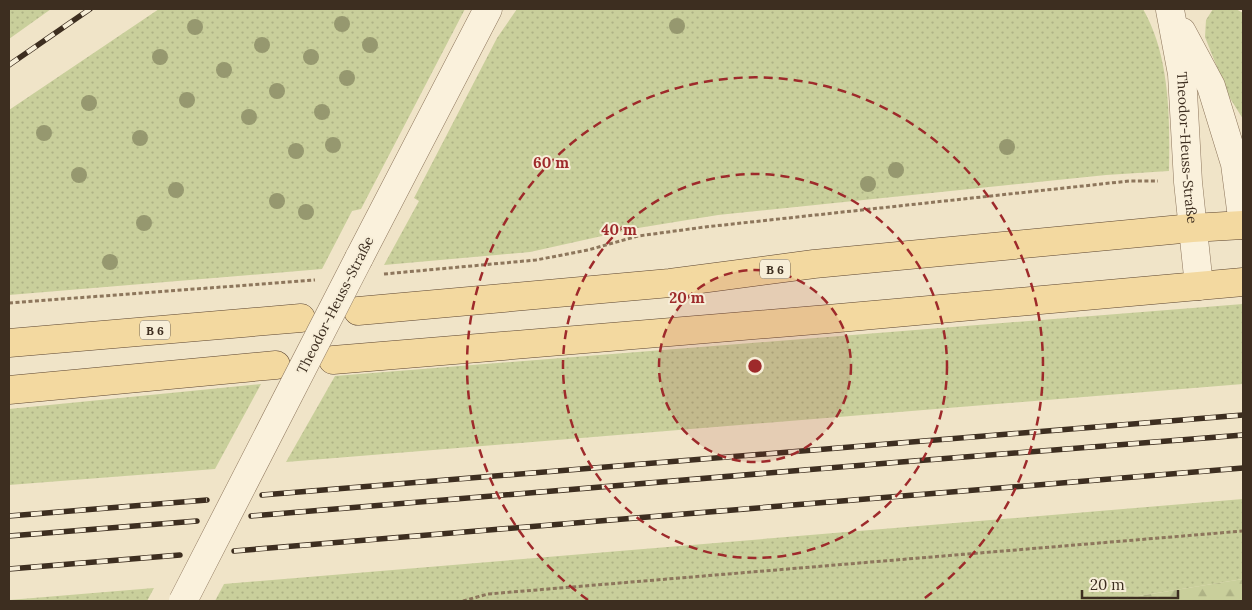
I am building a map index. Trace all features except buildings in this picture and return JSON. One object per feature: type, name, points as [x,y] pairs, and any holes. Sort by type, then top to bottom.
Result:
[{"type":"main road","name":"B 6","points":[[358,311],[670,283],[814,264],[1192,228],[1243,225]]},
{"type":"main road","points":[[333,360],[1243,282]]},
{"type":"main road","name":"B 6","points":[[9,343],[301,318]]},
{"type":"main road","points":[[9,390],[276,365]]},
{"type":"street","name":"Theodor-Heuss-Straße","points":[[183,601],[369,266],[488,9]]},
{"type":"street","name":"Theodor-Heuss-Straße","points":[[1170,9],[1211,86],[1235,164],[1243,225]]},
{"type":"street","name":"Theodor-Heuss-Straße","points":[[1170,9],[1182,74],[1188,182],[1199,286]]},
{"type":"street","points":[[1221,119],[1243,140]]},
{"type":"path","points":[[369,266],[536,260],[588,250],[638,236],[704,227],[1129,181],[1188,182]]},
{"type":"path","points":[[9,303],[321,279]]},
{"type":"path","points":[[463,601],[488,594],[1243,531]]},
{"type":"green space","points":[[9,9],[51,9],[9,39]]},
{"type":"green space","points":[[159,9],[465,9],[361,209],[352,211],[322,269],[9,295],[9,110]]},
{"type":"green space","points":[[517,9],[1143,9],[1159,47],[1163,67],[1168,109],[1169,171],[1106,175],[718,215],[638,228],[530,252],[384,265],[419,201],[414,198],[497,38]]},
{"type":"green space","points":[[1213,9],[1236,9],[1243,13],[1243,119],[1228,95],[1205,37],[1206,20]]},
{"type":"green space","points":[[1243,304],[1243,384],[286,462],[335,376]]},
{"type":"green space","points":[[261,384],[215,469],[9,485],[9,409]]},
{"type":"green space","points":[[1243,499],[1243,579],[1108,601],[215,601],[224,584]]},
{"type":"green space","points":[[1243,579],[1243,601],[1108,601]]},
{"type":"green space","points":[[154,588],[147,601],[9,601],[9,600]]},
{"type":"railway","points":[[9,65],[90,9]]},
{"type":"railway","points":[[262,495],[1243,415]]},
{"type":"railway","points":[[251,516],[1243,435]]},
{"type":"railway","points":[[234,551],[1243,468]]},
{"type":"railway","points":[[9,516],[207,500]]},
{"type":"railway","points":[[9,536],[197,521]]},
{"type":"railway","points":[[9,569],[180,555]]}]
